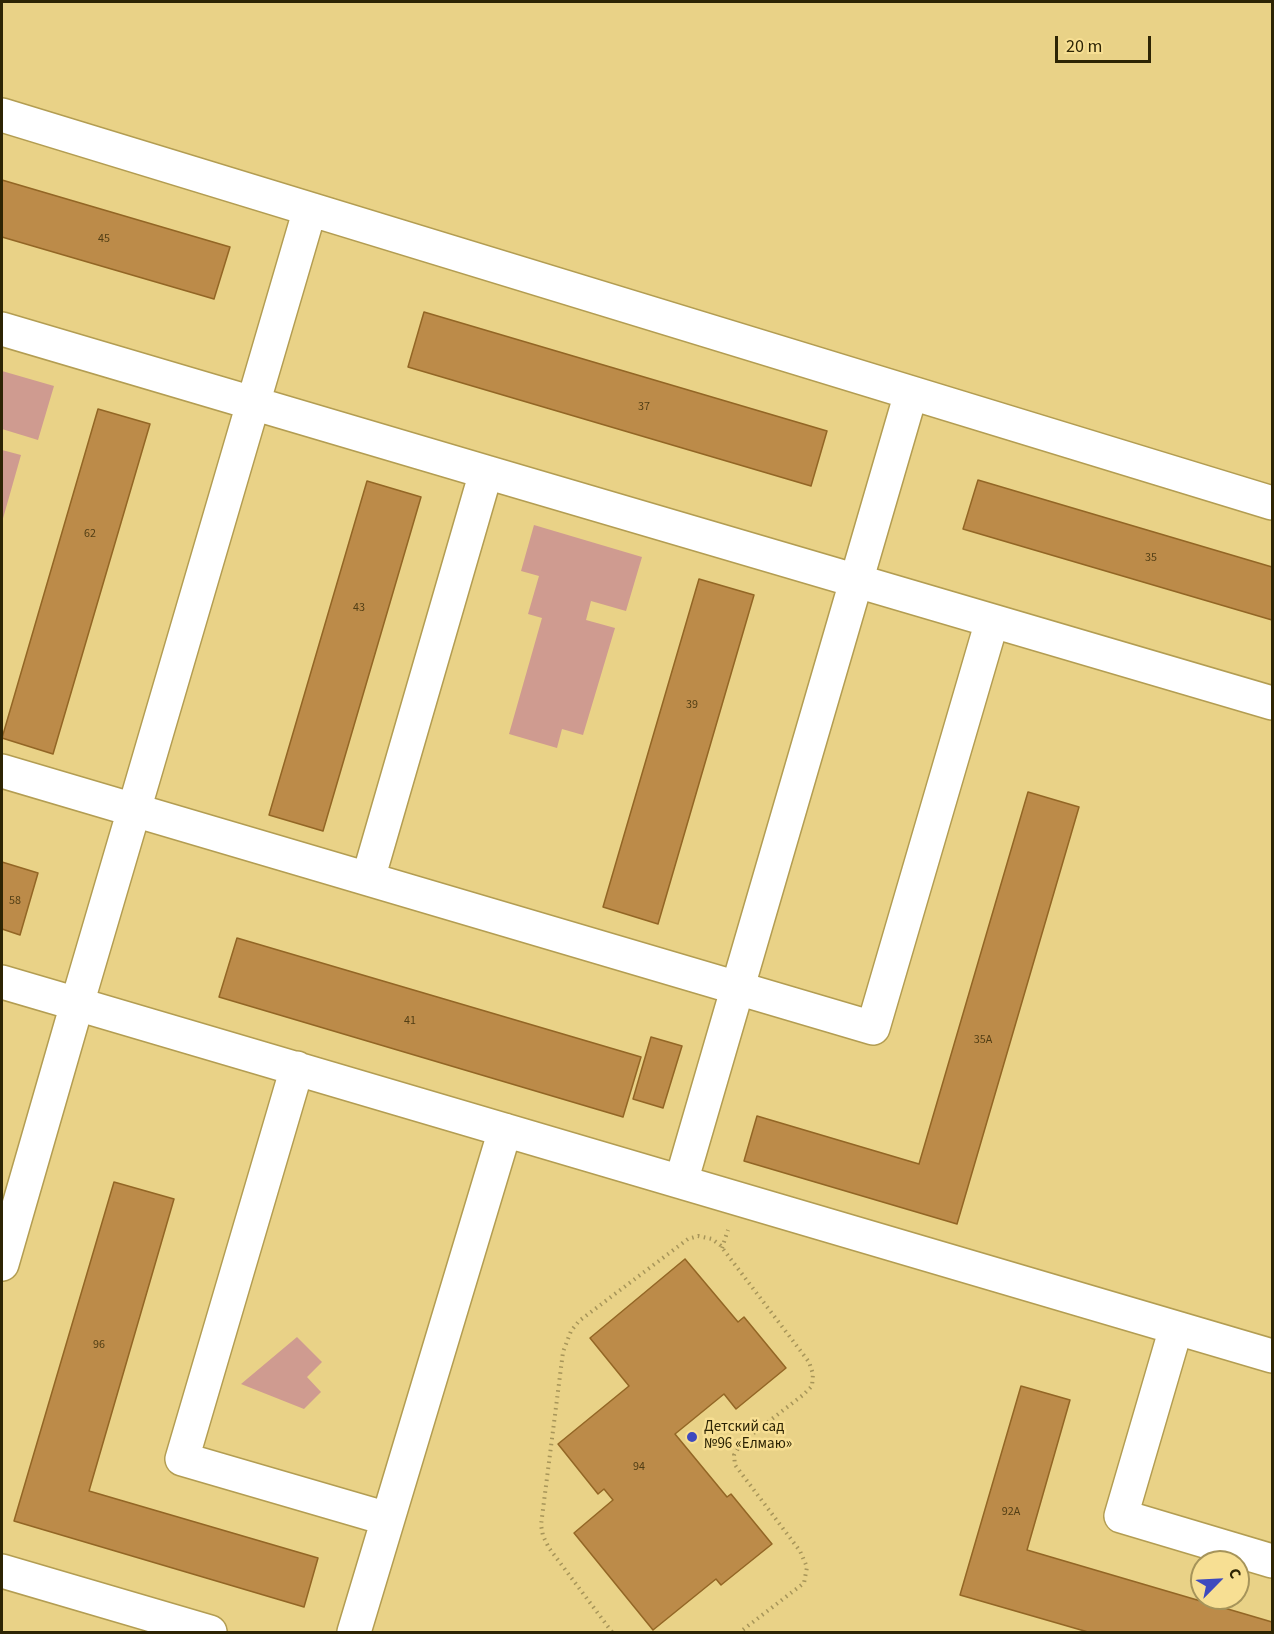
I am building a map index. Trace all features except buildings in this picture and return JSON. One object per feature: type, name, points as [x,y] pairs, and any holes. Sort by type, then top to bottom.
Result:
[{"type":"street","points":[[2,115],[1272,503]]},
{"type":"street","points":[[2,1264],[310,209]]},
{"type":"street","points":[[2,329],[1272,703]]},
{"type":"street","points":[[681,1182],[911,393]]},
{"type":"street","points":[[368,879],[486,472]]},
{"type":"street","points":[[2,771],[873,1028],[993,621]]},
{"type":"street","points":[[2,982],[681,1182],[730,1222],[1176,1328],[1272,1356]]},
{"type":"street","points":[[297,1068],[182,1458],[388,1519]]},
{"type":"street","points":[[354,1632],[505,1130]]},
{"type":"street","points":[[1176,1328],[1121,1516],[1272,1560]]},
{"type":"street","points":[[2,1571],[210,1632]]},
{"type":"path","points":[[612,1632],[549,1548],[541,1525],[563,1352],[571,1331],[579,1321],[688,1239],[698,1236],[712,1239],[730,1222],[809,1362],[813,1374],[812,1386],[742,1442],[734,1455],[735,1465],[800,1551],[807,1567],[804,1583],[740,1632]]},
{"type":"shaded area","points":[[2,371],[54,386],[38,440],[2,429]]},
{"type":"shaded area","points":[[2,450],[21,455],[2,522]]},
{"type":"shaded area","points":[[534,525],[642,557],[626,611],[591,601],[586,620],[615,628],[583,735],[562,729],[557,748],[509,734],[542,618],[528,614],[539,576],[521,571]]},
{"type":"shaded area","points":[[297,1337],[322,1362],[307,1377],[321,1392],[304,1409],[241,1384]]},
{"type":"place","name":"Детский сад №96 «Елмаю»","points":[[692,1437]]}]
